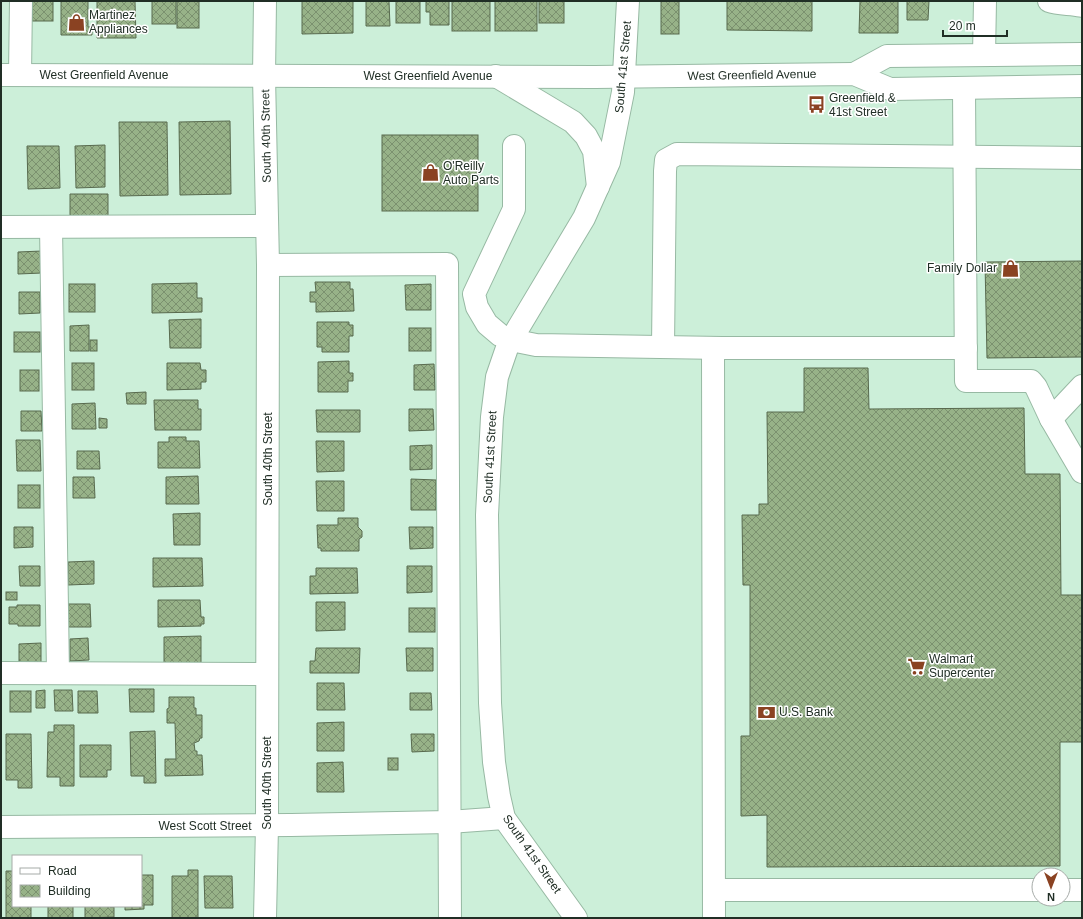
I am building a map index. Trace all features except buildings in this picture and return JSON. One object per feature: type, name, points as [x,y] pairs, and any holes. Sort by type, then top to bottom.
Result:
[{"type":"street","points":[[11,75],[21,1]]},
{"type":"street","name":"South 40th Street","points":[[265,918],[267,826],[268,265],[264,76],[266,1]]},
{"type":"street","name":"South 41st Street","points":[[576,918],[504,818],[498,792],[490,703],[487,515],[493,398],[501,365],[508,345],[584,218],[609,162],[624,92],[628,1]]},
{"type":"street","points":[[984,55],[985,1]]},
{"type":"street","points":[[1050,1],[1056,4],[1072,4],[1082,6]]},
{"type":"street","name":"West Greenfield Avenue","points":[[854,74],[887,56],[1082,54]]},
{"type":"street","name":"West Greenfield Avenue","points":[[11,75],[625,77],[854,74],[890,89],[1082,86]]},
{"type":"street","points":[[495,76],[573,122],[586,136],[594,151],[598,188]]},
{"type":"street","points":[[964,89],[966,381],[1030,381],[1036,388],[1051,419],[1082,472]]},
{"type":"street","points":[[514,146],[514,209],[474,294],[477,307],[487,324],[500,335],[512,340],[546,345],[713,348],[966,348]]},
{"type":"street","points":[[663,347],[666,160],[677,154],[1082,158]]},
{"type":"street","points":[[1,227],[267,226]]},
{"type":"street","points":[[51,227],[58,673]]},
{"type":"street","points":[[268,265],[447,264],[450,918]]},
{"type":"street","points":[[713,348],[714,918]]},
{"type":"street","points":[[1051,419],[1082,386]]},
{"type":"street","points":[[1,674],[267,674]]},
{"type":"street","name":"West Scott Street","points":[[1,827],[267,826],[450,822],[504,818]]},
{"type":"street","points":[[714,890],[1031,890]]},
{"type":"street","points":[[1071,890],[1082,890]]},
{"type":"place","name":"Martinez Appliances","points":[[76,22]]},
{"type":"place","name":"Greenfield & 41st Street","points":[[816,105]]},
{"type":"place","name":"O'Reilly Auto Parts","points":[[430,173]]},
{"type":"place","name":"Family Dollar","points":[[1010,268]]},
{"type":"place","name":"Walmart Supercenter","points":[[916,666]]},
{"type":"place","name":"U.S. Bank","points":[[766,712]]}]
